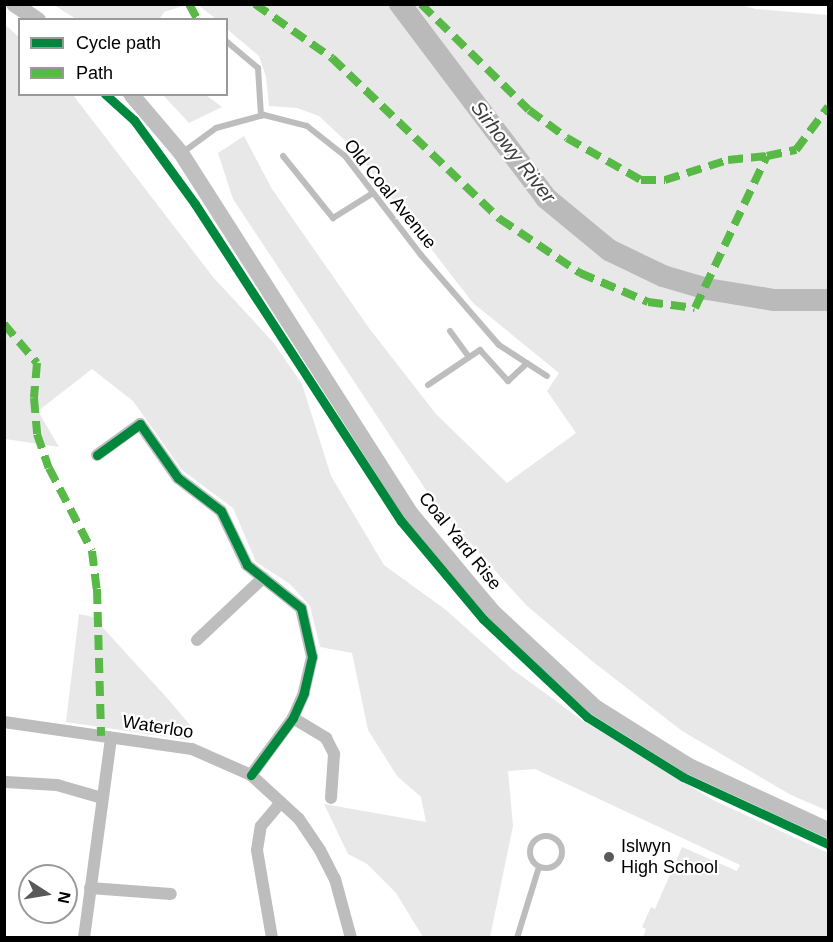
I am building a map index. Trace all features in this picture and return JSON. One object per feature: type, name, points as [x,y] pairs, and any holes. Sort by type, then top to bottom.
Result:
[{"type":"main road","points":[[14,4],[35,18]]},
{"type":"main road","name":"Coal Yard Rise","points":[[133,96],[182,153],[411,514],[492,611],[595,707],[689,766],[828,830]]},
{"type":"street","points":[[97,454],[140,424],[178,478],[221,511],[246,565],[301,608],[312,657],[304,693],[293,718],[250,775]]},
{"type":"street","points":[[197,640],[263,578]]},
{"type":"street","points":[[293,718],[326,738],[333,754],[331,798]]},
{"type":"street","name":"Waterloo","points":[[4,722],[192,749],[250,775],[281,802],[320,850],[335,879],[351,938]]},
{"type":"street","points":[[84,938],[111,738]]},
{"type":"street","points":[[5,783],[57,785],[102,798]]},
{"type":"street","points":[[272,938],[257,850],[261,826],[281,802]]},
{"type":"street","points":[[90,888],[171,894]]},
{"type":"lane","points":[[228,43],[258,68],[261,116]]},
{"type":"lane","name":"Old Coal Avenue","points":[[182,153],[216,128],[261,116],[307,126],[345,156],[373,194],[499,345],[547,376]]},
{"type":"lane","points":[[283,156],[333,218],[373,194]]},
{"type":"lane","points":[[450,331],[468,356]]},
{"type":"lane","points":[[428,385],[480,350],[486,353],[508,381],[527,363]]},
{"type":"lane","points":[[542,836],[553,837],[561,845],[562,856],[550,868],[539,867],[531,859],[530,848],[542,836]]},
{"type":"lane","points":[[517,938],[539,867]]},
{"type":"shaded area","points":[[54,5],[186,5],[164,12],[160,18],[74,18]]},
{"type":"shaded area","points":[[198,5],[740,5],[756,9],[828,15],[828,811],[791,795],[682,731],[592,661],[526,605],[436,505],[233,199],[218,153],[244,136],[272,189],[369,328],[436,414],[507,483],[576,433],[547,391],[559,373],[473,303],[353,148],[319,116],[297,108],[269,106],[266,77],[259,56],[228,30],[228,18],[215,18]]},
{"type":"shaded area","points":[[4,24],[18,36],[18,96],[74,96],[213,277],[273,342],[302,384],[331,476],[384,565],[446,610],[512,669],[582,720],[713,800],[828,853],[828,937],[643,937],[646,929],[642,927],[651,907],[655,909],[682,847],[737,871],[740,865],[535,769],[508,771],[513,826],[490,937],[423,937],[396,893],[367,864],[348,854],[324,804],[426,822],[421,797],[397,776],[368,730],[352,653],[320,647],[310,606],[290,584],[256,562],[233,508],[182,470],[133,401],[92,369],[38,411],[59,447],[5,439]]},
{"type":"shaded area","points":[[164,96],[207,96],[222,107],[189,123]]},
{"type":"shaded area","points":[[79,614],[93,617],[168,699],[190,725],[188,740],[66,722]]},
{"type":"waterway","name":"Sirhowy River","points":[[400,4],[546,198],[609,250],[663,276],[707,289],[774,300],[828,300]]},
{"type":"marked path","points":[[189,4],[197,18]]},
{"type":"marked path","points":[[255,4],[332,58],[500,219],[580,273],[648,302],[695,308],[767,156],[796,150],[828,107]]},
{"type":"marked path","points":[[421,4],[529,110],[567,138],[641,180],[665,180],[728,160],[767,156]]},
{"type":"marked path","points":[[4,324],[37,363],[34,398],[37,434],[49,468],[92,551],[97,589],[101,736]]},
{"type":"cycle path","points":[[107,96],[134,120],[195,204],[401,521],[483,619],[587,717],[683,777],[828,844]]},
{"type":"cycle path","points":[[97,455],[140,424],[178,478],[221,511],[247,565],[301,608],[312,657],[304,693],[293,718],[251,775]]},
{"type":"place","name":"Islwyn High School","points":[[609,857]]}]
